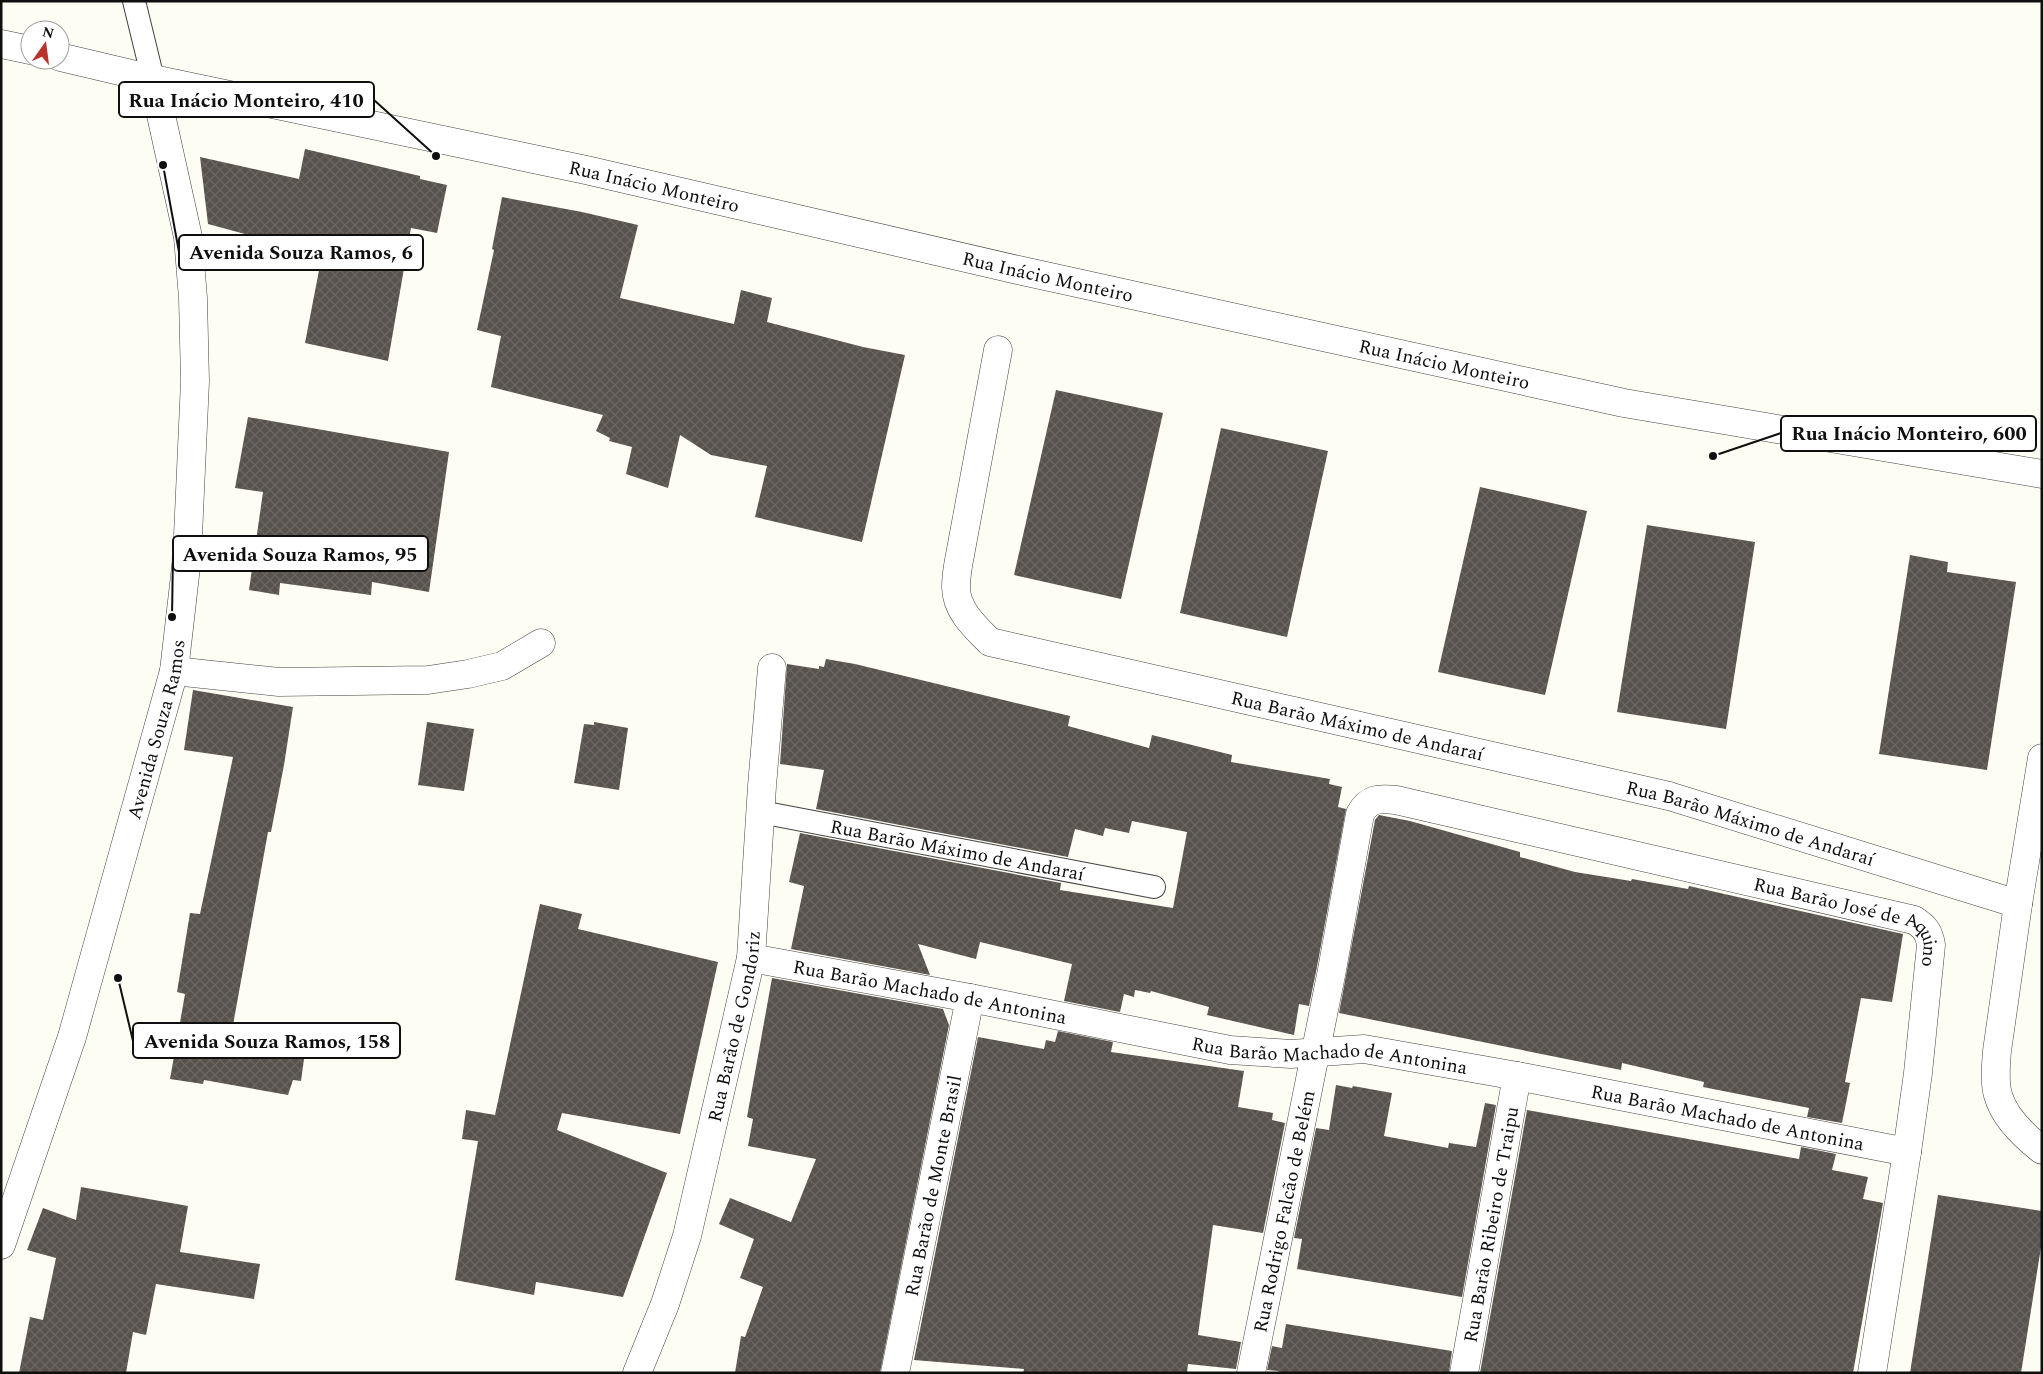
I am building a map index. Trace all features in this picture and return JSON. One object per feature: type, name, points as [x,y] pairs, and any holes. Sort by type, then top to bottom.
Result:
[{"type":"street","points":[[1,44],[20,48]]},
{"type":"street","name":"Rua Inácio Monteiro","points":[[70,59],[153,79],[586,170],[1018,270],[1624,402],[2042,474]]},
{"type":"street","name":"Avenida Souza Ramos","points":[[3,1236],[72,1038],[174,671],[186,558],[195,380],[193,298],[188,237],[153,79]]},
{"type":"street","name":"Rua Barão Máximo de Andaraí","points":[[998,350],[960,555],[956,588],[960,607],[972,624],[990,642],[1669,796],[2018,904]]},
{"type":"street","points":[[174,671],[279,682],[428,680],[468,674],[502,666],[540,643]]},
{"type":"street","name":"Rua Barão de Gondoriz","points":[[637,1373],[665,1304],[687,1236],[751,958],[772,668]]},
{"type":"street","points":[[2042,758],[2018,904],[1997,1051],[1998,1095],[2010,1119],[2029,1140],[2042,1150]]},
{"type":"street","name":"Rua Barão José de Aquino","points":[[1360,814],[1365,805],[1371,800],[1381,798],[1396,800],[1914,920],[1924,926],[1929,934],[1931,945],[1918,1073],[1872,1373]]},
{"type":"street","name":"Rua Rodrigo Falcão de Belém","points":[[1251,1373],[1332,970],[1360,814]]},
{"type":"street","name":"Rua Barão Machado de Antonina","points":[[751,958],[970,998],[1230,1050],[1291,1054],[1364,1049],[1517,1076],[1907,1152]]},
{"type":"street","name":"Rua Barão de Monte Brasil","points":[[895,1373],[970,998]]},
{"type":"street","name":"Rua Barão Ribeiro de Traipu","points":[[1464,1373],[1517,1076]]},
{"type":"lane","points":[[134,1],[153,79]]},
{"type":"lane","name":"Rua Barão Máximo de Andaraí","points":[[761,812],[1154,887]]},
{"type":"building","points":[[305,149],[420,176],[420,179],[447,185],[437,233],[411,228],[388,361],[305,343],[321,260],[290,246],[208,224],[200,157],[299,179]]},
{"type":"building","points":[[502,197],[638,225],[620,298],[734,324],[741,290],[772,298],[767,322],[863,347],[905,355],[862,542],[755,517],[767,466],[711,455],[680,435],[668,488],[626,474],[632,447],[609,441],[610,438],[596,431],[603,415],[491,387],[501,336],[477,330],[494,250],[492,249]]},
{"type":"building","points":[[1056,390],[1163,413],[1121,599],[1014,575]]},
{"type":"building","points":[[248,417],[449,452],[429,592],[372,582],[371,595],[280,583],[279,595],[249,590],[263,492],[235,488]]},
{"type":"building","points":[[1221,428],[1328,451],[1287,637],[1180,613]]},
{"type":"building","points":[[1480,487],[1587,511],[1545,695],[1438,672]]},
{"type":"building","points":[[1647,525],[1755,542],[1726,729],[1617,712]]},
{"type":"building","points":[[1910,555],[1948,562],[1947,572],[2016,582],[1987,770],[1879,754]]},
{"type":"building","points":[[826,659],[855,664],[1070,716],[1068,726],[1149,748],[1152,735],[1232,755],[1231,762],[1330,779],[1329,784],[1342,787],[1338,807],[1346,809],[1317,967],[1309,1006],[1299,1004],[1294,1035],[1207,1015],[1209,1007],[1151,991],[1150,993],[1135,990],[1134,997],[1124,994],[1120,1012],[1064,1001],[1072,964],[980,942],[976,959],[918,944],[930,975],[791,949],[804,886],[789,882],[800,833],[1061,883],[1060,890],[1173,908],[1187,832],[1132,821],[1129,833],[1105,828],[1103,836],[1075,829],[1068,857],[816,809],[824,770],[780,764],[787,664],[819,669],[819,666],[824,667]]},
{"type":"building","points":[[193,690],[293,707],[284,765],[271,832],[268,832],[233,1025],[307,1037],[301,1081],[293,1080],[288,1095],[204,1080],[203,1084],[170,1079],[185,994],[177,992],[190,913],[200,914],[233,757],[184,750]]},
{"type":"building","points":[[427,722],[474,729],[464,791],[418,785]]},
{"type":"building","points":[[594,722],[628,728],[619,790],[574,783],[584,724],[594,725]]},
{"type":"building","points":[[1379,815],[1410,821],[1520,852],[1520,857],[1575,872],[1631,881],[1632,879],[1688,889],[1689,886],[1903,934],[1892,1002],[1861,998],[1845,1082],[1850,1083],[1842,1123],[1807,1117],[1809,1108],[1703,1087],[1704,1082],[1622,1063],[1621,1070],[1339,1013],[1375,820]]},
{"type":"building","points":[[540,904],[582,914],[578,929],[718,962],[680,1134],[562,1113],[557,1130],[667,1173],[623,1297],[536,1282],[534,1295],[455,1280],[478,1141],[462,1139],[466,1110],[495,1115]]},
{"type":"building","points":[[772,978],[943,1009],[949,1025],[880,1373],[735,1373],[741,1336],[745,1337],[763,1287],[740,1278],[754,1239],[719,1224],[730,1198],[791,1222],[816,1159],[748,1146],[753,1119],[747,1117]]},
{"type":"building","points":[[1058,1031],[1113,1042],[1111,1052],[1244,1071],[1238,1107],[1273,1113],[1272,1120],[1285,1123],[1263,1233],[1213,1225],[1198,1335],[1241,1342],[1236,1369],[1188,1364],[1187,1373],[1023,1373],[1024,1369],[914,1360],[978,1037],[1044,1049],[1046,1040],[1055,1042]]},
{"type":"building","points":[[1336,1085],[1392,1093],[1384,1136],[1448,1148],[1449,1143],[1476,1147],[1485,1103],[1496,1105],[1462,1297],[1297,1269],[1302,1239],[1294,1238],[1316,1128],[1329,1130]]},
{"type":"building","points":[[1527,1110],[1799,1159],[1801,1147],[1836,1154],[1832,1170],[1868,1177],[1863,1199],[1883,1203],[1853,1373],[1480,1373]]},
{"type":"building","points":[[81,1187],[188,1206],[180,1252],[260,1264],[254,1299],[156,1284],[146,1335],[133,1332],[126,1373],[19,1373],[30,1317],[43,1320],[56,1258],[27,1250],[43,1208],[76,1220]]},
{"type":"building","points":[[1938,1195],[2042,1211],[2042,1241],[2021,1373],[1910,1373]]},
{"type":"building","points":[[1286,1324],[1452,1351],[1449,1373],[1278,1373],[1279,1371],[1267,1370],[1272,1346],[1282,1348]]},
{"type":"place","name":"Rua Inácio Monteiro, 410","points":[[436,156]]},
{"type":"place","name":"Avenida Souza Ramos, 6","points":[[163,165]]},
{"type":"place","name":"Rua Inácio Monteiro, 600","points":[[1713,456]]},
{"type":"place","name":"Avenida Souza Ramos, 95","points":[[172,617]]},
{"type":"place","name":"Avenida Souza Ramos, 158","points":[[118,978]]}]
